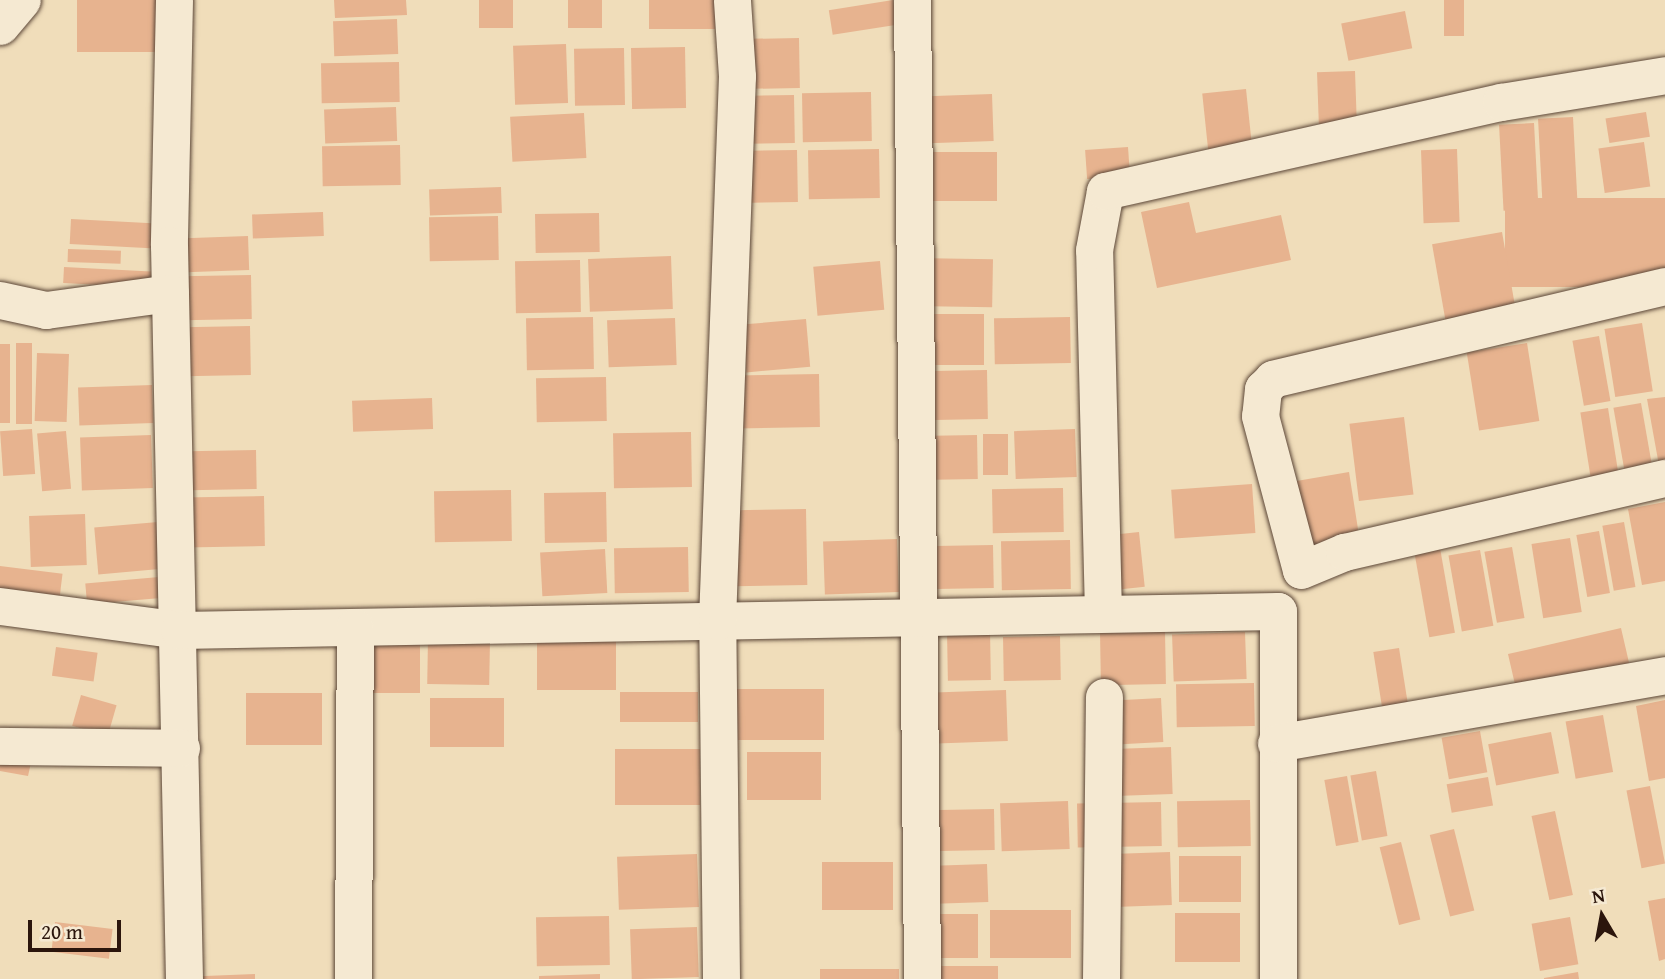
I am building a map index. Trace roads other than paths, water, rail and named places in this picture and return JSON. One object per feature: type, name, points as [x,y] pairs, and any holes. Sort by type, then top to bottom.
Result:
[{"type":"street","points":[[0,26],[22,0]]},
{"type":"street","points":[[174,0],[170,293],[179,630],[184,979]]},
{"type":"street","points":[[721,979],[717,621],[737,76],[732,0]]},
{"type":"street","points":[[912,0],[914,617],[921,701],[922,979]]},
{"type":"street","points":[[1103,614],[1094,250],[1105,191],[1501,102],[1665,75]]},
{"type":"street","points":[[1665,286],[1273,379],[1263,389],[1260,416],[1301,570],[1344,552],[1665,478]]},
{"type":"street","points":[[0,300],[46,310],[170,293]]},
{"type":"street","points":[[0,606],[179,630],[1278,611],[1278,979]]},
{"type":"street","points":[[353,979],[355,627]]},
{"type":"street","points":[[1276,743],[1665,675]]},
{"type":"street","points":[[1101,979],[1104,697]]},
{"type":"street","points":[[0,746],[181,748]]}]
